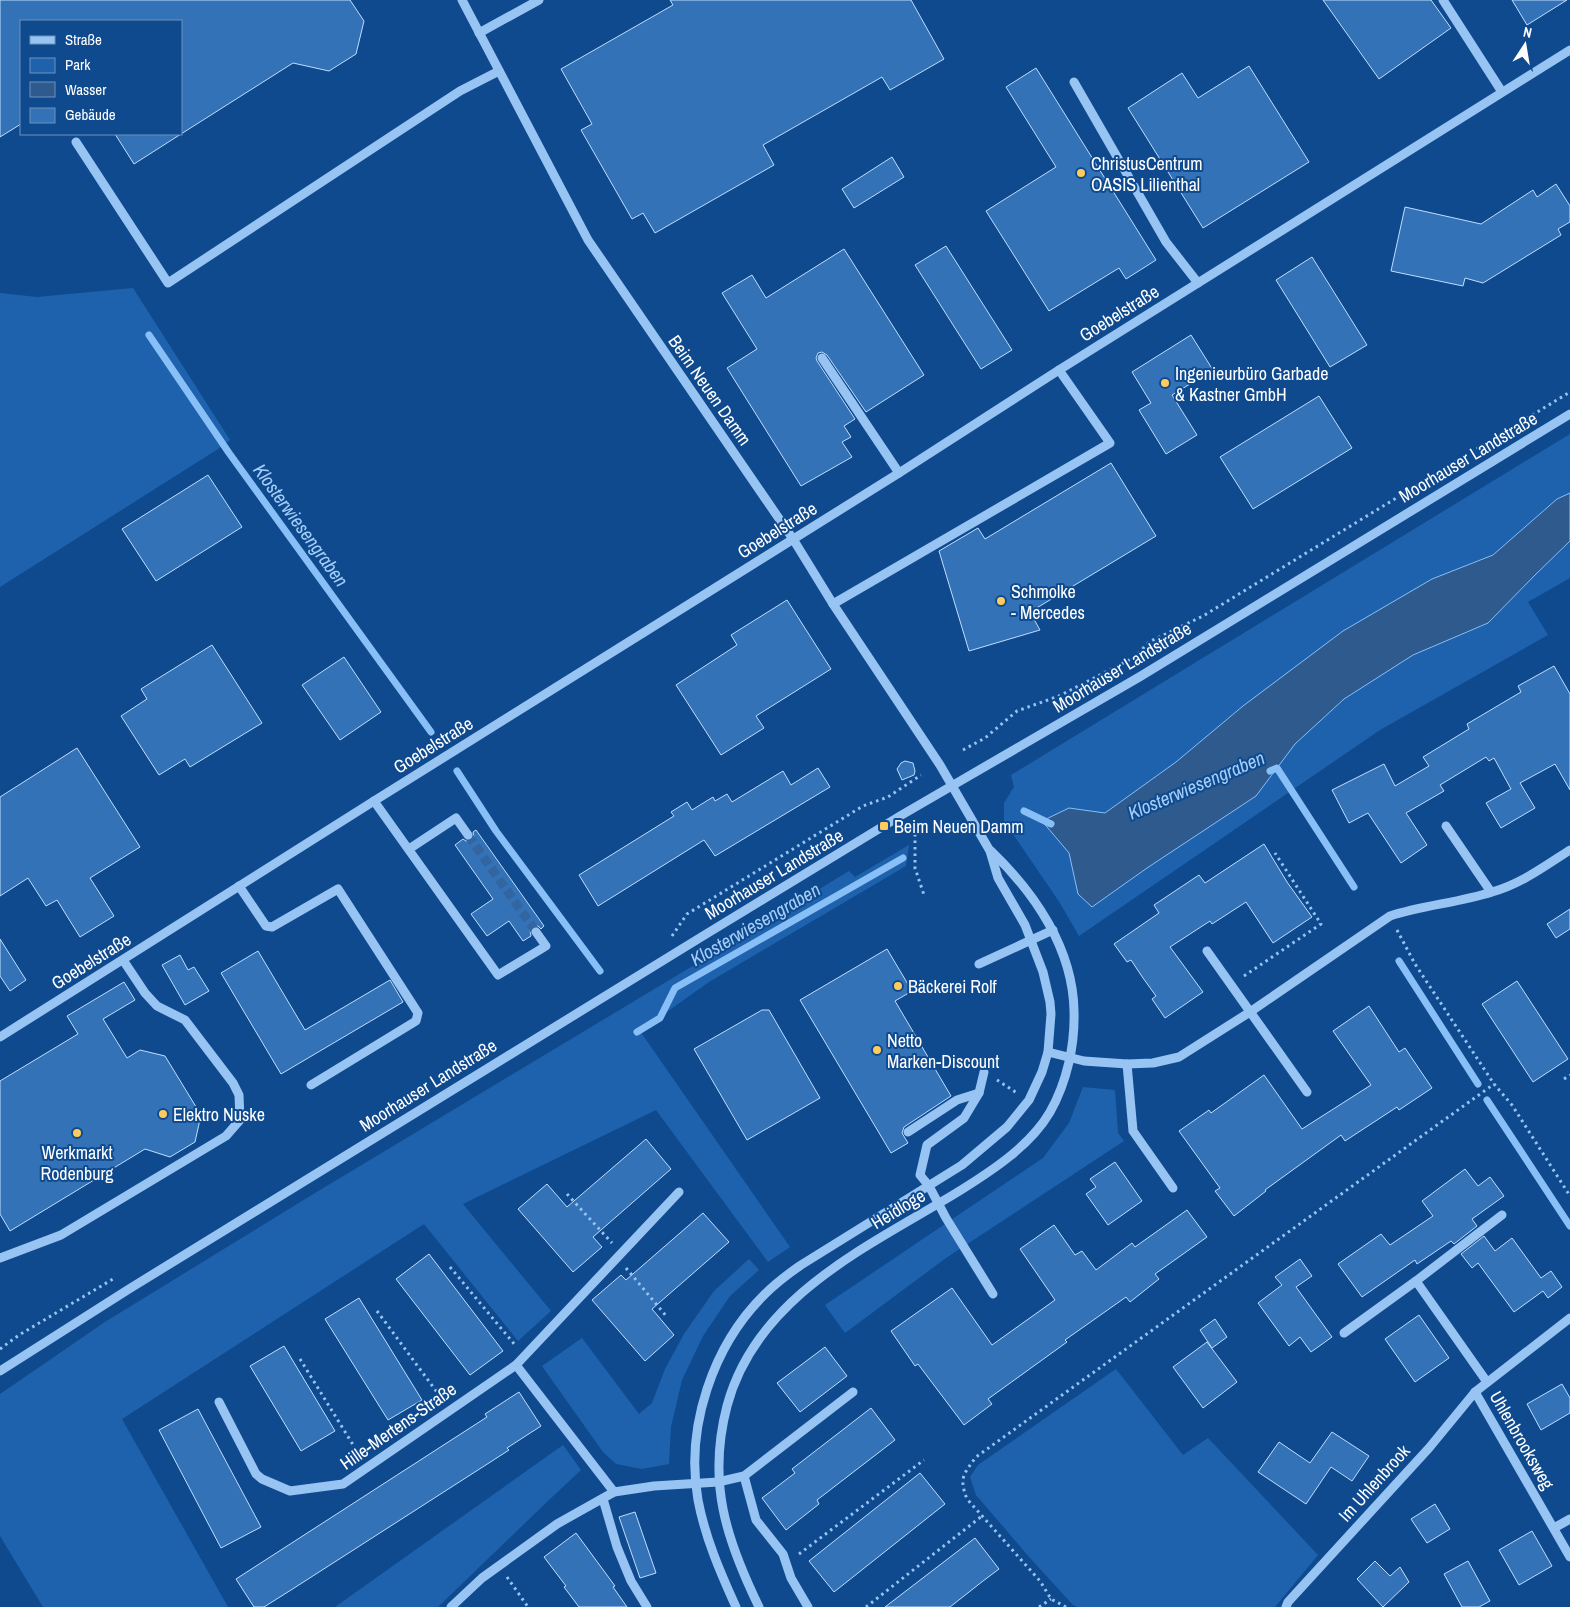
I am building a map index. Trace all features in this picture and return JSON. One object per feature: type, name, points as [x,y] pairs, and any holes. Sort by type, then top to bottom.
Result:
[{"type":"street","name":"Beim Neuen Damm","points":[[462,0],[588,240],[793,539],[833,604],[929,748],[952,786]]},
{"type":"street","points":[[479,33],[539,0]]},
{"type":"street","points":[[1443,0],[1502,92]]},
{"type":"street","name":"Goebelstraße","points":[[0,1037],[1570,50]]},
{"type":"street","points":[[76,142],[168,283],[460,91],[499,71]]},
{"type":"street","points":[[1074,82],[1166,242],[1198,283]]},
{"type":"street","points":[[822,358],[899,473]]},
{"type":"street","points":[[833,604],[1110,443],[1059,370]]},
{"type":"street","name":"Moorhauser Landstraße","points":[[0,1371],[129,1289],[664,959],[952,786],[1142,676],[1570,414]]},
{"type":"street","name":"Heidloge","points":[[736,1607],[713,1554],[700,1510],[696,1483],[698,1424],[709,1381],[726,1344],[744,1317],[764,1295],[800,1265],[962,1165],[1007,1127],[1029,1100],[1042,1072],[1048,1052],[1051,1029],[1050,1002],[1043,972],[1018,912],[998,878],[990,851],[952,786]]},
{"type":"street","points":[[374,801],[498,975],[546,946],[536,932]]},
{"type":"street","points":[[409,849],[456,818],[468,836]]},
{"type":"street","points":[[1446,826],[1491,892]]},
{"type":"street","points":[[1048,1052],[1084,1061],[1127,1064],[1153,1063],[1179,1057],[1250,1012],[1390,916],[1408,910],[1491,892],[1520,881],[1570,850]]},
{"type":"street","name":"Heidloge","points":[[759,1607],[735,1551],[722,1506],[718,1482],[719,1444],[729,1398],[743,1364],[776,1316],[839,1264],[1005,1161],[1029,1138],[1049,1113],[1058,1094],[1070,1057],[1074,1034],[1074,996],[1065,959],[1052,930],[1009,868],[990,851]]},
{"type":"street","points":[[239,886],[266,926],[272,928],[338,890],[418,1013],[416,1021],[311,1085]]},
{"type":"street","points":[[979,964],[1052,930]]},
{"type":"street","points":[[1207,952],[1307,1092]]},
{"type":"street","points":[[0,1258],[61,1236],[226,1136],[240,1120],[240,1095],[233,1083],[185,1020],[157,1006],[122,960]]},
{"type":"street","points":[[1127,1064],[1133,1131],[1173,1188]]},
{"type":"street","points":[[984,1072],[979,1093],[964,1118],[927,1145],[920,1175],[929,1186],[993,1294]]},
{"type":"street","points":[[908,1132],[957,1100],[979,1093]]},
{"type":"street","name":"Hille-Mertens-Straße","points":[[219,1402],[256,1474],[262,1480],[290,1491],[343,1484],[516,1365],[679,1192]]},
{"type":"street","points":[[1344,1332],[1416,1281],[1502,1215]]},
{"type":"street","points":[[1416,1281],[1487,1382]]},
{"type":"street","name":"Im Uhlenbrook","points":[[1286,1607],[1288,1602],[1429,1448],[1475,1392],[1570,1318]]},
{"type":"street","points":[[516,1365],[614,1492]]},
{"type":"street","points":[[451,1607],[482,1578],[557,1524],[614,1492],[654,1486],[718,1482],[744,1476],[853,1392]]},
{"type":"street","name":"Uhlenbrooksweg","points":[[1475,1392],[1570,1557]]},
{"type":"street","points":[[744,1476],[756,1520],[783,1554],[791,1578],[808,1607]]},
{"type":"street","points":[[603,1499],[617,1547],[631,1581],[647,1607]]},
{"type":"street","points":[[1554,1528],[1570,1519]]},
{"type":"path","points":[[963,750],[984,738],[1017,710],[1059,696],[1135,657],[1149,642],[1203,616],[1570,392]]},
{"type":"path","points":[[670,939],[688,914],[863,806],[888,798],[921,775]]},
{"type":"path","points":[[915,834],[915,868],[924,895]]},
{"type":"path","points":[[1230,984],[1321,924],[1274,853]]},
{"type":"path","points":[[1390,916],[1415,964],[1494,1084],[1512,1105],[1570,1196]]},
{"type":"path","points":[[984,1072],[1024,1096]]},
{"type":"path","points":[[1564,1079],[1570,1075]]},
{"type":"path","points":[[1066,1607],[1051,1599],[1040,1581],[967,1499],[963,1488],[963,1475],[976,1457],[1494,1084]]},
{"type":"path","points":[[567,1194],[619,1255],[667,1317]]},
{"type":"path","points":[[450,1267],[525,1356]]},
{"type":"path","points":[[0,1349],[19,1335],[121,1274]]},
{"type":"path","points":[[377,1311],[450,1410]]},
{"type":"path","points":[[300,1359],[367,1467]]},
{"type":"path","points":[[786,1563],[924,1460]]},
{"type":"path","points":[[866,1607],[982,1516]]},
{"type":"path","points":[[499,1567],[528,1607]]},
{"type":"path","points":[[1039,1607],[1051,1599]]},
{"type":"green space","points":[[133,288],[230,440],[0,587],[0,293],[37,297]]},
{"type":"green space","points":[[1570,434],[1570,493],[1557,499],[1493,555],[1432,579],[1243,706],[1176,762],[1105,813],[1069,808],[1042,821],[1069,853],[1078,894],[1092,907],[1256,796],[1295,744],[1344,699],[1413,655],[1488,623],[1570,541],[1570,578],[1528,602],[1548,635],[1380,730],[1079,936],[1060,903],[1004,821],[1004,803],[1014,787],[1011,775]]},
{"type":"green space","points":[[909,845],[906,866],[709,982],[640,1031],[790,1247],[768,1262],[656,1110],[463,1204],[551,1311],[518,1341],[424,1224],[122,1419],[228,1607],[43,1607],[0,1536],[0,1394],[105,1322],[315,1193],[849,871],[855,877]]},
{"type":"green space","points":[[1083,1087],[1115,1090],[1118,1133],[1124,1141],[946,1258],[845,1333],[825,1305],[1043,1158],[1069,1123]]},
{"type":"green space","points":[[749,1259],[759,1270],[730,1296],[703,1336],[682,1380],[671,1427],[669,1464],[642,1469],[616,1464],[603,1452],[542,1366],[582,1338],[639,1414],[652,1403],[665,1369],[684,1334],[714,1291]]},
{"type":"green space","points":[[1116,1369],[1183,1455],[1208,1438],[1318,1555],[1275,1607],[1078,1607],[1073,1605],[1030,1558],[976,1495],[970,1477],[978,1465]]},
{"type":"green space","points":[[563,1445],[581,1470],[438,1607],[335,1607]]},
{"type":"water","points":[[1570,493],[1570,541],[1488,623],[1413,655],[1344,699],[1295,744],[1256,796],[1092,907],[1078,894],[1069,853],[1042,821],[1069,808],[1105,813],[1176,762],[1243,706],[1343,631],[1432,579],[1493,555],[1557,499]]},
{"type":"building","points":[[0,0],[350,0],[364,21],[356,54],[329,71],[293,63],[182,133],[182,20],[20,20],[20,125],[0,137]]},
{"type":"building","points":[[670,0],[911,0],[944,59],[890,90],[882,77],[763,145],[774,165],[655,233],[643,213],[632,219],[581,130],[592,124],[561,69],[673,5]]},
{"type":"building","points":[[1323,0],[1431,0],[1451,28],[1379,79]]},
{"type":"building","points":[[1512,0],[1567,0],[1527,25]]},
{"type":"building","points":[[1249,66],[1309,162],[1203,228],[1128,108],[1182,73],[1198,98]]},
{"type":"building","points":[[1036,68],[1156,260],[1126,279],[1119,268],[1049,311],[986,211],[1056,167],[1006,87]]},
{"type":"building","points":[[116,135],[179,135],[134,164]]},
{"type":"building","points":[[892,157],[904,177],[854,208],[842,189]]},
{"type":"building","points":[[1556,184],[1570,206],[1570,222],[1558,229],[1561,235],[1483,283],[1465,278],[1463,286],[1391,271],[1405,207],[1481,224],[1533,190],[1537,197]]},
{"type":"building","points":[[946,246],[1012,350],[981,369],[915,265]]},
{"type":"building","points":[[844,249],[924,375],[866,412],[827,355],[822,352],[818,353],[817,361],[855,419],[844,426],[851,437],[842,442],[852,457],[801,486],[727,368],[757,349],[722,293],[752,275],[766,298]]},
{"type":"building","points":[[1312,257],[1367,345],[1330,367],[1276,280]]},
{"type":"building","name":"Ingenieurbüro Garbade & Kastner GmbH","points":[[1191,335],[1213,370],[1172,395],[1197,435],[1166,454],[1139,410],[1151,403],[1132,372]]},
{"type":"building","points":[[1319,396],[1352,448],[1253,509],[1220,457]]},
{"type":"building","points":[[1111,463],[1156,536],[1030,612],[1040,630],[969,651],[939,551],[978,528],[985,539]]},
{"type":"building","points":[[208,475],[242,527],[156,581],[122,529]]},
{"type":"building","points":[[787,600],[831,669],[756,716],[764,728],[721,755],[676,685],[737,645],[731,635]]},
{"type":"building","points":[[212,645],[262,723],[190,767],[185,759],[159,775],[121,716],[147,699],[141,689]]},
{"type":"building","points":[[344,657],[381,712],[340,740],[302,685]]},
{"type":"building","points":[[1554,666],[1570,694],[1570,790],[1555,764],[1520,783],[1535,808],[1501,828],[1486,803],[1511,789],[1494,758],[1489,761],[1486,757],[1440,785],[1444,791],[1406,813],[1427,845],[1401,863],[1368,813],[1349,823],[1332,790],[1384,764],[1395,786],[1429,766],[1423,757],[1469,729],[1467,724],[1521,692],[1518,686]]},
{"type":"building","points":[[77,748],[140,847],[90,878],[114,916],[80,937],[57,900],[46,906],[28,878],[0,896],[0,797]]},
{"type":"building","points":[[905,761],[913,763],[915,771],[914,775],[902,780],[897,769]]},
{"type":"building","points":[[818,768],[830,787],[715,856],[704,840],[598,906],[579,875],[674,816],[671,812],[687,802],[692,810],[713,797],[715,801],[727,794],[732,802],[783,771],[791,785]]},
{"type":"building","points":[[476,830],[544,926],[541,929],[538,926],[533,927],[530,930],[531,936],[523,941],[509,921],[487,936],[471,914],[493,899],[455,845],[463,839],[466,841],[471,840],[474,837],[473,832]]},
{"type":"building","points":[[1264,844],[1287,882],[1312,917],[1273,943],[1246,902],[1212,924],[1210,921],[1170,947],[1203,992],[1165,1018],[1152,999],[1156,996],[1131,960],[1127,962],[1114,944],[1159,913],[1154,905],[1199,875],[1205,883]]},
{"type":"building","points":[[1570,909],[1570,929],[1556,938],[1547,924]]},
{"type":"building","points":[[0,939],[26,980],[10,991],[0,976]]},
{"type":"building","points":[[887,949],[912,991],[895,1001],[951,1096],[904,1127],[902,1133],[908,1143],[891,1153],[800,1000]]},
{"type":"building","points":[[258,951],[305,1030],[390,980],[403,1002],[281,1074],[221,973]]},
{"type":"building","points":[[180,955],[188,970],[194,967],[209,991],[185,1005],[162,965]]},
{"type":"building","points":[[1517,981],[1568,1059],[1533,1082],[1482,1004]]},
{"type":"building","points":[[124,982],[135,1000],[103,1019],[127,1058],[140,1050],[165,1056],[201,1115],[195,1142],[170,1157],[145,1149],[10,1231],[0,1214],[0,1081],[78,1034],[67,1016]]},
{"type":"building","points":[[1369,1006],[1399,1052],[1405,1048],[1432,1088],[1399,1110],[1397,1107],[1345,1141],[1341,1135],[1265,1190],[1234,1216],[1215,1191],[1220,1188],[1179,1131],[1209,1110],[1211,1113],[1264,1075],[1302,1129],[1371,1085],[1333,1031]]},
{"type":"building","points":[[762,1010],[769,1010],[820,1098],[747,1140],[694,1049]]},
{"type":"building","points":[[646,1139],[671,1169],[593,1237],[602,1247],[573,1272],[518,1209],[547,1184],[567,1207]]},
{"type":"building","points":[[1115,1162],[1142,1201],[1108,1225],[1086,1194],[1096,1187],[1090,1179]]},
{"type":"building","points":[[1465,1169],[1478,1186],[1490,1177],[1504,1196],[1472,1219],[1477,1226],[1454,1244],[1451,1241],[1417,1264],[1415,1260],[1362,1297],[1338,1264],[1381,1234],[1390,1245],[1433,1216],[1422,1201]]},
{"type":"building","points":[[1187,1210],[1207,1237],[1155,1274],[1159,1279],[1130,1302],[1126,1297],[1065,1340],[1067,1342],[988,1399],[992,1404],[964,1425],[918,1364],[915,1366],[891,1331],[952,1288],[992,1345],[1055,1300],[1020,1249],[1054,1225],[1075,1255],[1082,1251],[1096,1270],[1132,1243],[1135,1247]]},
{"type":"building","points":[[703,1213],[729,1242],[652,1309],[674,1335],[645,1361],[592,1300],[621,1275],[626,1280]]},
{"type":"building","points":[[1484,1236],[1495,1251],[1512,1238],[1541,1278],[1551,1271],[1562,1287],[1548,1298],[1543,1291],[1514,1312],[1478,1263],[1472,1268],[1461,1254]]},
{"type":"building","points":[[429,1254],[503,1351],[470,1375],[396,1279]]},
{"type":"building","points":[[1300,1259],[1312,1276],[1296,1287],[1332,1337],[1311,1352],[1300,1337],[1289,1346],[1258,1303],[1282,1285],[1275,1277]]},
{"type":"building","points":[[359,1298],[422,1400],[388,1420],[325,1319]]},
{"type":"building","points":[[1419,1315],[1449,1358],[1415,1382],[1385,1339]]},
{"type":"building","points":[[1215,1319],[1227,1337],[1212,1348],[1200,1330]]},
{"type":"building","points":[[1207,1342],[1237,1382],[1203,1408],[1173,1367]]},
{"type":"building","points":[[284,1346],[335,1431],[301,1451],[250,1366]]},
{"type":"building","points":[[825,1347],[847,1376],[800,1412],[777,1383]]},
{"type":"building","points":[[1562,1384],[1570,1398],[1570,1413],[1541,1430],[1527,1404]]},
{"type":"building","points":[[519,1392],[541,1426],[507,1448],[509,1450],[291,1590],[264,1607],[254,1607],[236,1579],[487,1417],[485,1414]]},
{"type":"building","points":[[871,1408],[895,1440],[817,1500],[819,1504],[786,1530],[762,1498],[795,1473],[792,1469]]},
{"type":"building","points":[[198,1409],[261,1527],[221,1548],[159,1430]]},
{"type":"building","points":[[1332,1432],[1369,1456],[1352,1481],[1331,1467],[1306,1504],[1258,1472],[1279,1442],[1310,1463]]},
{"type":"building","points":[[920,1473],[945,1504],[834,1592],[809,1561]]},
{"type":"building","points":[[1435,1504],[1450,1529],[1427,1543],[1411,1519]]},
{"type":"building","points":[[635,1512],[656,1573],[640,1578],[619,1517]]},
{"type":"building","points":[[1532,1531],[1552,1566],[1519,1585],[1499,1550]]},
{"type":"building","points":[[576,1533],[615,1586],[613,1587],[627,1607],[579,1607],[564,1587],[566,1586],[544,1557]]},
{"type":"building","points":[[975,1538],[999,1569],[950,1607],[885,1607]]},
{"type":"building","points":[[1375,1561],[1390,1576],[1400,1567],[1409,1582],[1383,1607],[1357,1579]]},
{"type":"building","points":[[1468,1561],[1490,1601],[1479,1607],[1462,1607],[1444,1574]]},
{"type":"waterway","name":"Klosterwiesengraben","points":[[149,335],[229,453],[431,732]]},
{"type":"waterway","name":"Klosterwiesengraben","points":[[1270,771],[1277,768],[1354,887]]},
{"type":"waterway","name":"Klosterwiesengraben","points":[[457,771],[496,831],[600,971]]},
{"type":"waterway","name":"Klosterwiesengraben","points":[[1024,811],[1051,824]]},
{"type":"waterway","name":"Klosterwiesengraben","points":[[637,1032],[660,1018],[675,988],[903,858]]},
{"type":"waterway","name":"Klosterwiesengraben","points":[[1399,961],[1478,1084]]},
{"type":"waterway","name":"Klosterwiesengraben","points":[[1487,1100],[1570,1226]]},
{"type":"tunnel","points":[[468,835],[536,932]]},
{"type":"place","name":"ChristusCentrum OASIS Lilienthal","points":[[1081,173]]},
{"type":"place","name":"Ingenieurbüro Garbade & Kastner GmbH","points":[[1165,383]]},
{"type":"place","name":"Schmolke - Mercedes","points":[[1001,601]]},
{"type":"place","name":"Beim Neuen Damm","points":[[884,826]]},
{"type":"place","name":"Bäckerei Rolf","points":[[898,986]]},
{"type":"place","name":"Netto Marken-Discount","points":[[877,1050]]},
{"type":"place","name":"Elektro Nuske","points":[[163,1114]]},
{"type":"place","name":"Werkmarkt Rodenburg","points":[[77,1133]]}]
